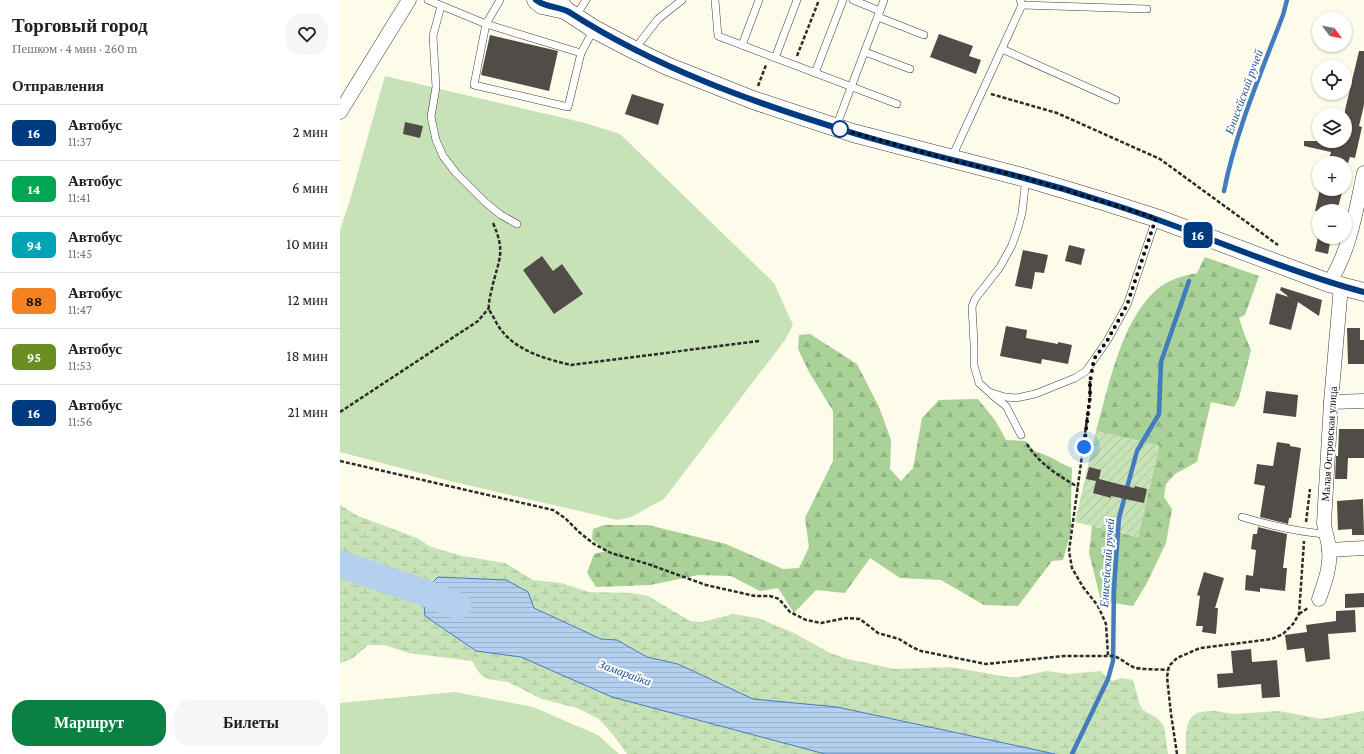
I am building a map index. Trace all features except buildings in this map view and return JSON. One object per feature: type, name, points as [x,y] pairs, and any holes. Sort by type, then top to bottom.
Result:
[{"type":"street","points":[[341,109],[409,0]]},
{"type":"street","points":[[536,0],[542,5],[566,9],[594,29],[634,50],[667,66],[724,89],[836,128],[951,160],[1026,178],[1156,218],[1335,285],[1364,292]]},
{"type":"street","name":"Малая Островская улица","points":[[1319,599],[1329,565],[1330,550],[1325,534],[1324,523],[1331,402],[1335,285],[1364,173]]},
{"type":"street","points":[[1331,402],[1364,401]]},
{"type":"street","points":[[1330,550],[1364,548]]},
{"type":"lane","points":[[428,0],[486,24],[581,53]]},
{"type":"lane","points":[[500,0],[486,24],[474,84],[568,107],[581,53],[594,29]]},
{"type":"lane","points":[[566,9],[586,0]]},
{"type":"lane","points":[[634,50],[658,19],[682,0]]},
{"type":"lane","points":[[715,0],[718,36],[897,104]]},
{"type":"lane","points":[[742,45],[759,0]]},
{"type":"lane","points":[[775,58],[798,0]]},
{"type":"lane","points":[[815,73],[843,0]]},
{"type":"lane","points":[[853,0],[924,35]]},
{"type":"lane","points":[[836,128],[884,0]]},
{"type":"lane","points":[[951,160],[1002,49],[1021,2],[1147,9]]},
{"type":"lane","points":[[441,6],[433,36],[436,87],[431,117],[436,140],[443,156],[456,173],[485,202],[517,224]]},
{"type":"lane","points":[[1002,49],[1116,100]]},
{"type":"lane","points":[[865,52],[910,70]]},
{"type":"lane","points":[[1021,435],[1006,406],[979,383],[974,365],[972,307],[974,299],[1000,267],[1012,245],[1022,213],[1026,178]]},
{"type":"lane","points":[[989,392],[1005,397],[1016,398],[1035,394],[1075,378],[1086,371],[1107,341],[1127,305],[1156,218]]},
{"type":"lane","points":[[1242,517],[1277,527],[1325,534]]},
{"type":"path","points":[[983,91],[1057,113],[1160,159],[1282,249]]},
{"type":"path","points":[[340,412],[478,321],[489,308],[501,250],[498,235],[485,202]]},
{"type":"path","points":[[489,308],[498,327],[520,348],[546,359],[571,365],[759,341]]},
{"type":"path","points":[[1094,359],[1069,551],[1072,568],[1083,587],[1098,606],[1106,624],[1108,656]]},
{"type":"path","points":[[1021,435],[1032,452],[1044,464],[1078,487]]},
{"type":"path","points":[[340,461],[553,510],[565,518],[594,544],[611,553],[648,564],[706,585],[756,596],[770,596],[780,599],[790,612],[806,620],[822,623],[846,618],[860,619],[878,633],[899,639],[921,651],[986,664],[1064,656],[1108,656],[1120,658],[1125,663],[1135,668],[1168,670]]},
{"type":"path","points":[[1177,754],[1167,677],[1169,666],[1176,658],[1200,648],[1272,639],[1284,634],[1299,614],[1304,532],[1310,487]]},
{"type":"green space","points":[[385,76],[585,123],[620,134],[774,283],[793,325],[785,340],[664,499],[631,517],[618,520],[450,481],[340,452],[340,230]]},
{"type":"green space","points":[[1205,257],[1259,276],[1245,315],[1239,318],[1251,350],[1239,398],[1234,407],[1211,402],[1197,462],[1175,474],[1166,484],[1164,497],[1172,509],[1166,543],[1147,583],[1133,606],[1101,601],[1089,553],[1092,526],[1138,537],[1159,446],[1096,431],[1117,356],[1133,320],[1155,291],[1170,281],[1197,273]]},
{"type":"green space","points":[[810,334],[857,364],[879,407],[891,440],[890,469],[901,481],[913,468],[922,418],[939,400],[978,399],[995,420],[1006,440],[1026,441],[1035,451],[1072,468],[1071,531],[1063,560],[1052,561],[1018,606],[984,605],[941,580],[900,578],[870,558],[845,593],[816,590],[794,613],[778,588],[760,591],[731,576],[699,575],[650,585],[596,587],[587,573],[594,554],[606,551],[592,539],[593,529],[604,525],[648,525],[726,544],[783,569],[799,568],[809,547],[805,518],[833,461],[833,411],[809,372],[798,349],[799,335]]},
{"type":"green space","points":[[1096,431],[1159,445],[1138,537],[1075,522]]},
{"type":"green space","points":[[340,505],[358,516],[417,538],[431,547],[462,556],[505,563],[533,580],[561,583],[589,592],[632,593],[648,596],[690,621],[702,622],[733,614],[758,618],[794,633],[828,652],[844,658],[894,669],[950,667],[1008,677],[1019,677],[1047,671],[1069,674],[1101,671],[1108,679],[1113,681],[1122,678],[1133,680],[1140,705],[1143,710],[1157,718],[1164,726],[1168,754],[1055,754],[837,707],[753,699],[679,664],[647,657],[617,640],[601,639],[533,608],[528,592],[506,580],[438,577],[426,616],[476,651],[521,657],[612,697],[825,754],[627,754],[615,737],[599,719],[577,708],[542,699],[508,682],[488,679],[480,674],[472,661],[409,653],[384,645],[368,645],[352,659],[340,663]]},
{"type":"green space","points":[[455,692],[533,707],[598,735],[619,754],[340,754],[340,703]]},
{"type":"green space","points":[[1215,711],[1234,714],[1279,711],[1322,719],[1364,711],[1364,754],[1186,754],[1186,735],[1188,723],[1191,718],[1195,714],[1201,712]]},
{"type":"water","points":[[438,577],[506,580],[528,592],[534,608],[601,639],[617,640],[647,657],[678,664],[753,699],[837,707],[1055,754],[825,754],[612,697],[521,657],[476,651],[425,616],[423,592]]},
{"type":"waterway","name":"Енисейский ручей","points":[[1224,191],[1242,124],[1283,15],[1287,0]]},
{"type":"waterway","name":"Енисейский ручей","points":[[1072,754],[1108,679],[1113,661],[1114,588],[1119,518],[1137,451],[1159,414],[1161,362],[1189,281]]},
{"type":"waterway","name":"Замарайка","points":[[340,564],[423,592],[458,606]]},
{"type":"bus line","name":"16","points":[[536,0],[542,5],[565,10],[594,29],[667,66],[753,100],[853,133],[951,160],[1026,178],[1106,202],[1156,218],[1329,283],[1364,292]]},
{"type":"route","points":[[840,129],[836,128],[951,160],[1026,178],[1156,218],[1127,305],[1107,341],[1094,359],[1090,382],[1090,397],[1084,447]]}]
